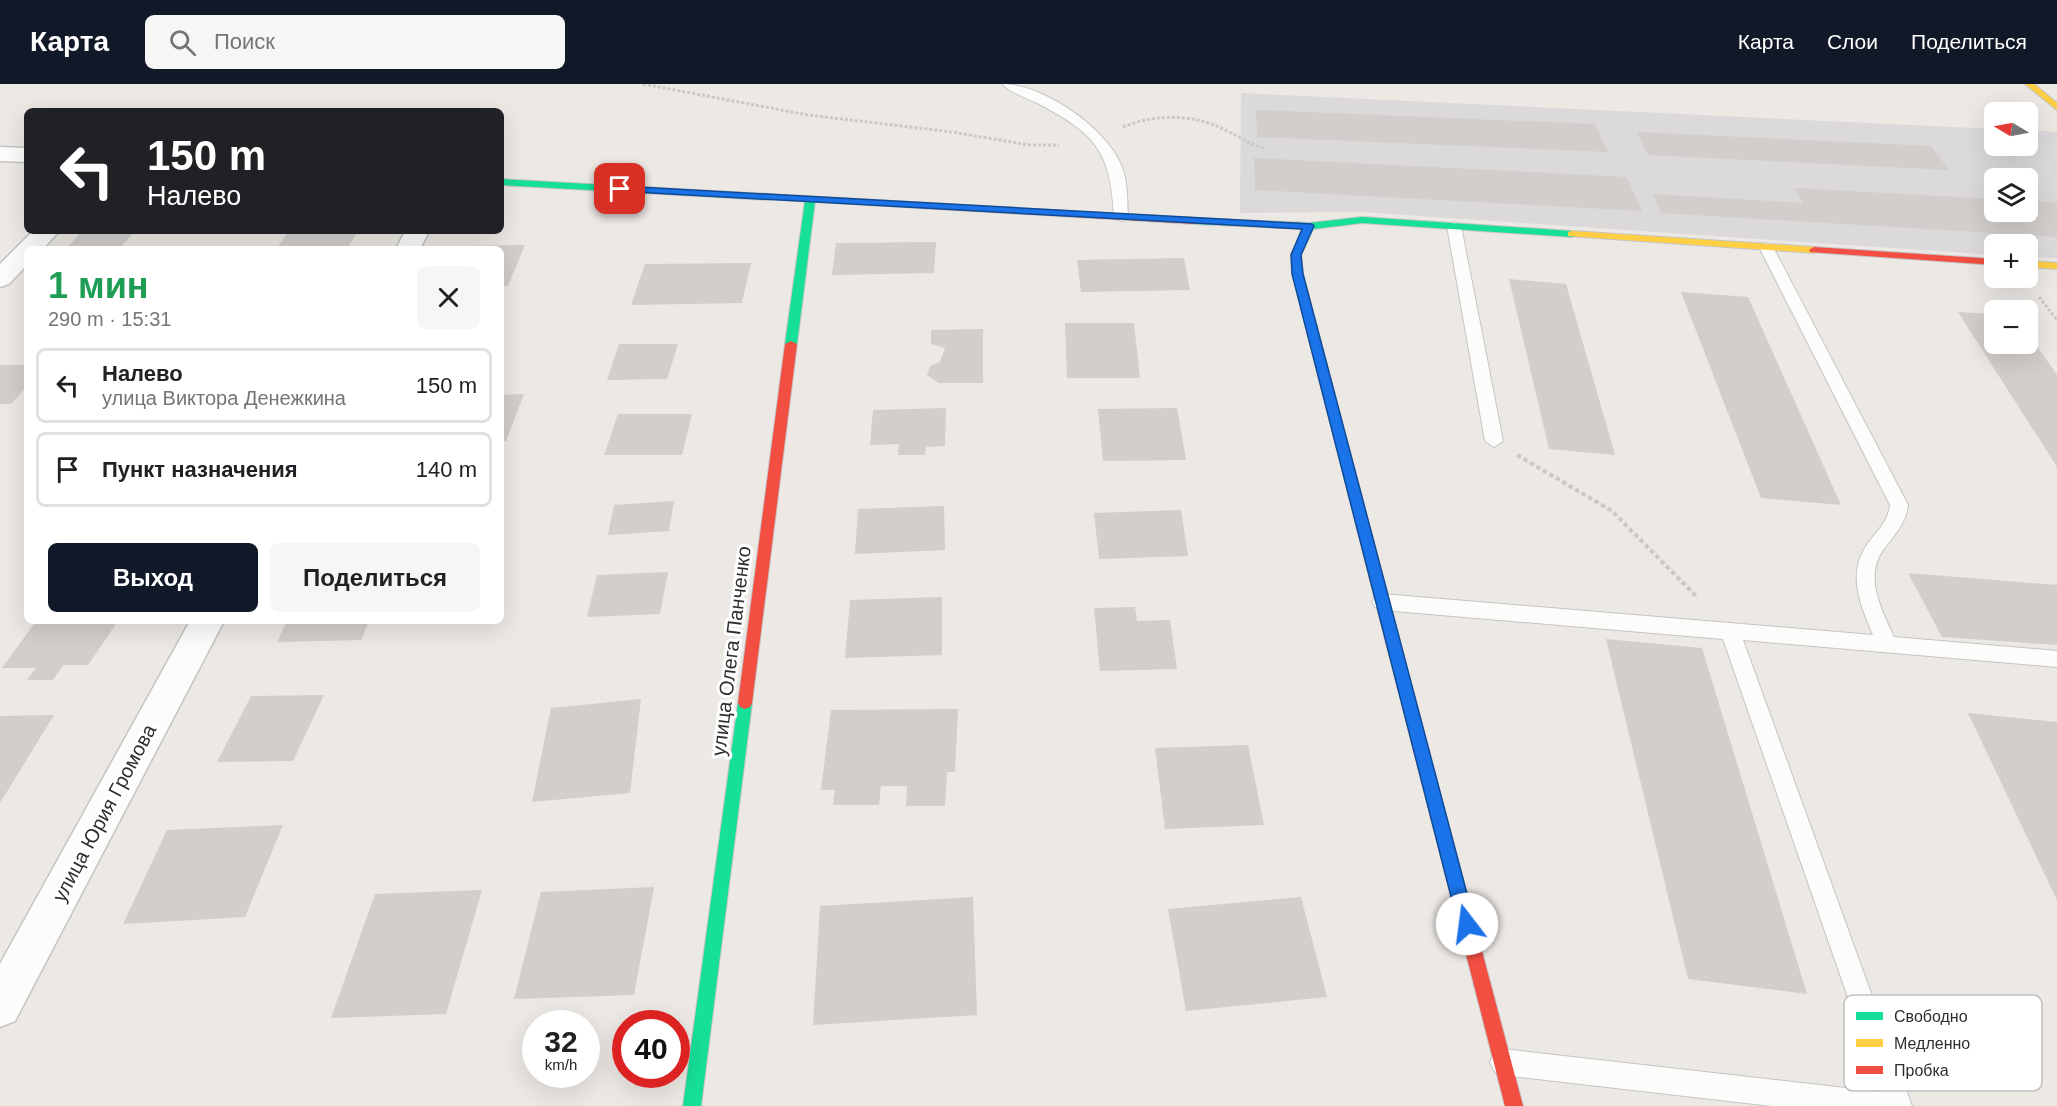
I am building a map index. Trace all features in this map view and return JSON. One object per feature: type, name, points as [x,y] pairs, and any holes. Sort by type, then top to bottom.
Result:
[{"type":"street","points":[[2028,84],[2057,107]]},
{"type":"street","points":[[0,154],[24,156]]},
{"type":"street","points":[[504,182],[810,201],[1309,226],[1362,220],[1984,261]]},
{"type":"street","name":"улица Олега Панченко","points":[[692,1106],[810,201]]},
{"type":"street","points":[[1309,226],[1296,255],[1298,274],[1514,1106]]},
{"type":"street","points":[[32,246],[44,234]]},
{"type":"street","points":[[0,279],[24,254]]},
{"type":"street","points":[[2038,265],[2057,266]]},
{"type":"street","name":"улица Юрия Громова","points":[[0,1006],[205,624]]},
{"type":"lane","points":[[1008,84],[1050,105],[1102,143],[1115,167],[1121,217]]},
{"type":"lane","points":[[1454,226],[1494,441]]},
{"type":"lane","points":[[1766,247],[1899,505],[1898,520],[1870,552],[1863,584],[1887,644]]},
{"type":"lane","points":[[1382,602],[2057,659]]},
{"type":"lane","points":[[1730,631],[1860,995]]},
{"type":"lane","points":[[1503,1062],[1805,1101],[1888,1106]]},
{"type":"lane","points":[[1894,1091],[1899,1106]]},
{"type":"path","points":[[643,84],[808,115],[952,132],[1029,145],[1102,143],[1130,123],[1159,118],[1195,120],[1213,125],[1249,144],[1265,149]]},
{"type":"path","points":[[1494,441],[1612,511],[1730,631]]},
{"type":"shaded area","points":[[1241,93],[1984,128],[1984,156],[2038,156],[2038,131],[2057,132],[2057,258],[2038,257],[2038,234],[1984,234],[1984,254],[1362,212],[1240,213]]},
{"type":"building","points":[[1256,110],[1595,124],[1608,152],[1257,137]]},
{"type":"building","points":[[1637,132],[1931,146],[1949,170],[1648,155]]},
{"type":"building","points":[[1254,158],[1627,177],[1642,211],[1255,190]]},
{"type":"building","points":[[1794,188],[1984,198],[1984,222],[2038,222],[2038,202],[2057,203],[2057,237],[2038,236],[2038,234],[1661,213],[1653,194],[1803,203]]},
{"type":"building","points":[[79,234],[132,234],[122,246],[69,246]]},
{"type":"building","points":[[287,234],[356,234],[349,246],[278,246]]},
{"type":"building","points":[[936,242],[934,273],[832,275],[836,243]]},
{"type":"building","points":[[525,245],[508,286],[504,286],[504,246],[471,246]]},
{"type":"building","points":[[1184,258],[1190,290],[1081,292],[1077,260]]},
{"type":"building","points":[[751,263],[742,303],[631,305],[645,264]]},
{"type":"building","points":[[1509,279],[1566,284],[1615,455],[1549,449]]},
{"type":"building","points":[[1681,292],[1748,297],[1841,505],[1761,498]]},
{"type":"building","points":[[1958,312],[1984,313],[1984,353]]},
{"type":"building","points":[[1065,323],[1134,323],[1140,378],[1067,378]]},
{"type":"building","points":[[983,329],[983,383],[939,383],[927,375],[930,366],[940,362],[945,348],[931,344],[931,330]]},
{"type":"building","points":[[619,344],[678,344],[667,379],[607,380]]},
{"type":"building","points":[[2038,347],[2057,375],[2057,467],[1985,354],[2038,354]]},
{"type":"building","points":[[0,365],[24,365],[24,389],[11,404],[0,404]]},
{"type":"building","points":[[524,394],[506,441],[504,441],[504,395]]},
{"type":"building","points":[[946,408],[945,446],[926,447],[925,455],[898,455],[899,444],[870,445],[873,410]]},
{"type":"building","points":[[1177,408],[1186,460],[1103,461],[1098,409]]},
{"type":"building","points":[[618,414],[692,414],[682,455],[604,455]]},
{"type":"building","points":[[674,501],[669,531],[608,535],[614,505]]},
{"type":"building","points":[[944,506],[945,550],[855,554],[858,509]]},
{"type":"building","points":[[1181,510],[1188,556],[1099,559],[1094,513]]},
{"type":"building","points":[[668,572],[660,614],[587,617],[597,575]]},
{"type":"building","points":[[1908,573],[2057,585],[2057,645],[1942,637]]},
{"type":"building","points":[[942,597],[942,655],[845,658],[850,600]]},
{"type":"building","points":[[1135,607],[1137,621],[1170,620],[1177,669],[1100,671],[1094,608]]},
{"type":"building","points":[[34,624],[116,624],[88,665],[63,665],[53,680],[27,680],[36,668],[2,668]]},
{"type":"building","points":[[286,624],[368,624],[361,640],[277,642]]},
{"type":"building","points":[[1606,639],[1702,648],[1807,994],[1688,979]]},
{"type":"building","points":[[324,695],[293,761],[217,762],[251,696]]},
{"type":"building","points":[[641,699],[630,793],[532,802],[551,708]]},
{"type":"building","points":[[958,709],[955,772],[947,772],[945,806],[906,806],[907,786],[881,786],[879,805],[833,805],[835,790],[821,790],[831,710]]},
{"type":"building","points":[[1968,713],[2057,722],[2057,900]]},
{"type":"building","points":[[54,715],[0,803],[0,716]]},
{"type":"building","points":[[1248,745],[1264,825],[1165,829],[1155,748]]},
{"type":"building","points":[[283,825],[245,917],[123,924],[167,830]]},
{"type":"building","points":[[654,887],[634,995],[514,999],[541,892]]},
{"type":"building","points":[[482,890],[446,1014],[331,1018],[375,894]]},
{"type":"building","points":[[973,897],[977,1015],[813,1025],[820,906]]},
{"type":"building","points":[[1301,897],[1327,997],[1186,1011],[1168,909]]},
{"type":"traffic: fast","points":[[504,182],[769,197]]},
{"type":"traffic: fast","points":[[791,344],[810,201]]},
{"type":"traffic: fast","points":[[1195,221],[1309,226],[1362,220],[1572,234]]},
{"type":"traffic: fast","points":[[1309,226],[1296,255],[1298,274],[1394,646]]},
{"type":"traffic: fast","points":[[692,1106],[745,703]]},
{"type":"traffic: slow","points":[[2029,84],[2057,107]]},
{"type":"traffic: slow","points":[[1572,234],[1814,250]]},
{"type":"traffic: slow","points":[[2038,265],[2057,266]]},
{"type":"traffic: jam","points":[[769,197],[1195,221]]},
{"type":"traffic: jam","points":[[1814,250],[1984,261]]},
{"type":"traffic: jam","points":[[745,703],[791,344]]},
{"type":"traffic: jam","points":[[1394,646],[1514,1106]]},
{"type":"route","points":[[620,189],[1309,226],[1299,243],[1296,255],[1298,274],[1467,924]]}]
